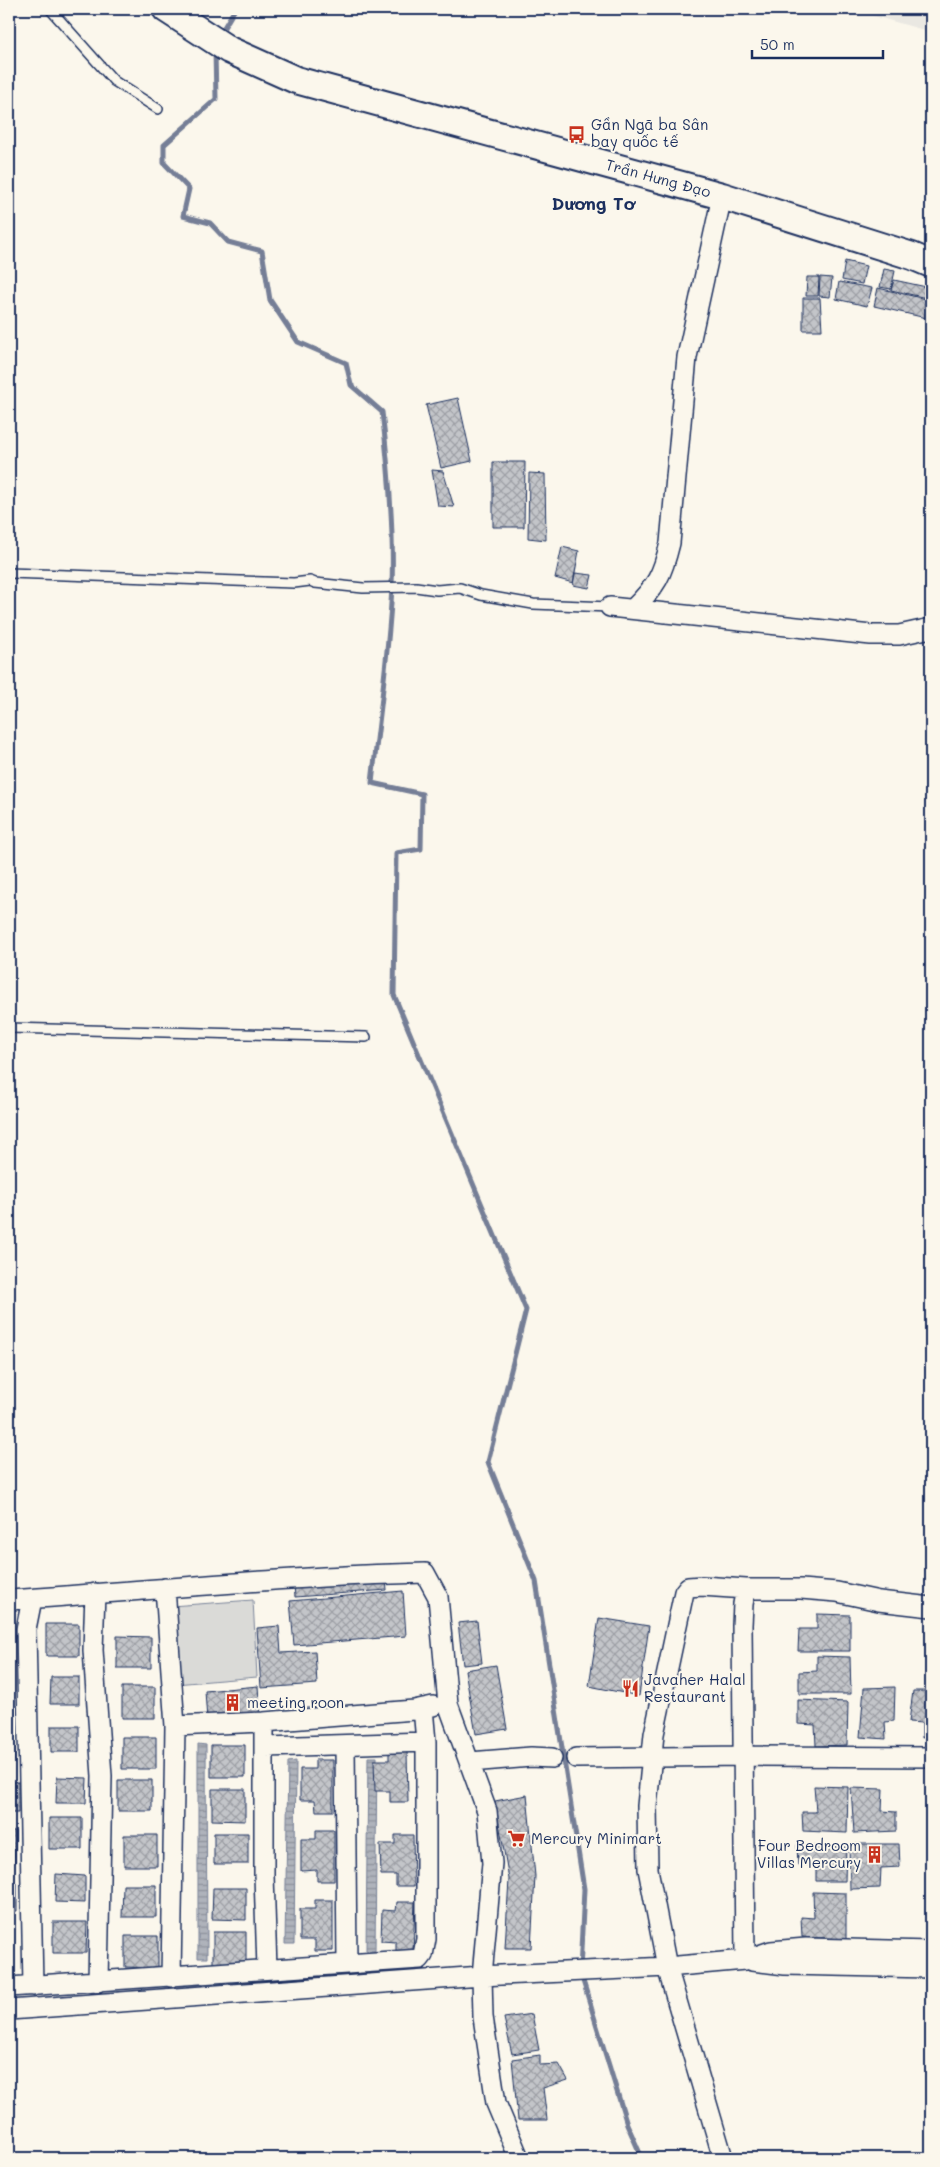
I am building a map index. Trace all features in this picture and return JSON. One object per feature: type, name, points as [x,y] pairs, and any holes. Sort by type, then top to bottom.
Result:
[{"type":"main road","name":"Trần Hưng Đạo","points":[[166,9],[229,50],[296,80],[722,196],[912,256],[931,264]]},
{"type":"street","points":[[633,609],[658,582],[670,543],[684,376],[722,196]]},
{"type":"street","points":[[610,607],[871,635],[899,635],[931,628]]},
{"type":"street","points":[[9,1600],[165,1588],[381,1574],[425,1573],[438,1596],[448,1704],[487,1811],[492,1864],[482,1976],[483,2017],[496,2103],[519,2158]]},
{"type":"street","points":[[723,2158],[667,1968],[648,1869],[647,1806],[654,1734],[684,1592],[688,1587],[702,1586],[746,1589],[800,1589],[837,1592],[931,1607]]},
{"type":"street","points":[[165,1588],[175,1726],[171,1977]]},
{"type":"street","points":[[746,1589],[742,1625],[746,1960]]},
{"type":"street","points":[[96,1593],[93,1650],[102,1776],[98,1982]]},
{"type":"street","points":[[32,1599],[26,1629],[33,1986]]},
{"type":"street","points":[[175,1726],[264,1722],[448,1704]]},
{"type":"street","points":[[9,1987],[420,1959],[423,1955],[426,1939],[426,1742],[422,1708]]},
{"type":"street","points":[[264,1722],[266,1747],[264,1875],[267,1970]]},
{"type":"street","points":[[266,1747],[426,1742]]},
{"type":"street","points":[[345,1745],[347,1964]]},
{"type":"street","points":[[576,1758],[744,1756],[931,1758]]},
{"type":"street","points":[[470,1762],[530,1757],[552,1758]]},
{"type":"street","points":[[746,1960],[771,1951],[806,1948],[931,1952]]},
{"type":"street","points":[[9,2010],[482,1976],[667,1968],[746,1960],[786,1964],[931,1968]]},
{"type":"lane","points":[[50,9],[114,81],[158,109]]},
{"type":"lane","points":[[9,573],[294,583],[310,581],[363,588],[416,587],[437,590],[460,588],[481,595],[532,604],[610,607]]},
{"type":"lane","points":[[9,1028],[366,1037]]},
{"type":"shaded area","points":[[849,9],[931,9],[931,32]]},
{"type":"shaded area","points":[[253,1600],[257,1677],[175,1684],[171,1606]]},
{"type":"shaded area","points":[[198,1744],[206,1745],[207,1958],[198,1958]]},
{"type":"shaded area","points":[[368,1757],[377,1757],[375,1951],[366,1951]]},
{"type":"shaded area","points":[[296,1761],[294,1944],[285,1944],[288,1762]]},
{"type":"building","points":[[845,261],[866,266],[862,284],[842,280]]},
{"type":"building","points":[[884,269],[895,271],[891,289],[880,287]]},
{"type":"building","points":[[807,277],[819,277],[818,296],[806,296]]},
{"type":"building","points":[[820,277],[832,278],[830,297],[819,296]]},
{"type":"building","points":[[894,280],[931,288],[931,299],[891,290]]},
{"type":"building","points":[[839,282],[872,288],[867,306],[836,299]]},
{"type":"building","points":[[878,288],[930,300],[926,318],[874,306]]},
{"type":"building","points":[[803,298],[820,298],[822,330],[803,330]]},
{"type":"building","points":[[458,398],[472,461],[441,468],[426,405]]},
{"type":"building","points":[[493,462],[525,462],[524,527],[493,527]]},
{"type":"building","points":[[432,470],[443,471],[454,507],[438,506]]},
{"type":"building","points":[[529,473],[545,474],[546,540],[528,538]]},
{"type":"building","points":[[562,547],[579,551],[573,583],[555,578]]},
{"type":"building","points":[[575,573],[592,575],[589,588],[573,585]]},
{"type":"building","points":[[386,1579],[387,1590],[295,1597],[294,1585]]},
{"type":"building","points":[[403,1591],[406,1636],[294,1645],[290,1601]]},
{"type":"building","points":[[817,1614],[850,1615],[850,1651],[798,1651],[799,1629],[817,1629]]},
{"type":"building","points":[[599,1618],[649,1626],[639,1696],[589,1686]]},
{"type":"building","points":[[477,1621],[482,1663],[463,1665],[458,1623]]},
{"type":"building","points":[[46,1624],[79,1624],[79,1656],[46,1656]]},
{"type":"building","points":[[279,1626],[281,1653],[315,1651],[317,1684],[261,1688],[257,1628]]},
{"type":"building","points":[[9,1631],[11,1631],[11,1657],[9,1657]]},
{"type":"building","points":[[117,1636],[151,1637],[151,1668],[117,1668]]},
{"type":"building","points":[[817,1656],[850,1657],[851,1694],[799,1694],[799,1672],[817,1671]]},
{"type":"building","points":[[496,1665],[507,1729],[476,1734],[465,1670]]},
{"type":"building","points":[[51,1677],[79,1677],[79,1704],[50,1704]]},
{"type":"building","points":[[9,1685],[12,1685],[12,1712],[9,1712]]},
{"type":"building","name":"meeting roon","points":[[258,1686],[260,1715],[207,1720],[205,1691]]},
{"type":"building","points":[[122,1687],[155,1687],[155,1718],[122,1718]]},
{"type":"building","points":[[895,1687],[894,1721],[885,1722],[886,1739],[860,1737],[864,1688]]},
{"type":"building","points":[[913,1691],[931,1691],[931,1736],[922,1738],[922,1723],[909,1722]]},
{"type":"building","points":[[798,1700],[848,1702],[847,1745],[816,1746],[815,1725],[798,1724]]},
{"type":"building","points":[[51,1726],[79,1726],[79,1752],[51,1752]]},
{"type":"building","points":[[9,1730],[14,1730],[14,1761],[9,1761]]},
{"type":"building","points":[[122,1737],[156,1737],[156,1769],[122,1769]]},
{"type":"building","points":[[211,1745],[245,1745],[245,1777],[211,1777]]},
{"type":"building","points":[[389,1751],[407,1751],[408,1802],[390,1802],[390,1791],[375,1791],[374,1760],[389,1760]]},
{"type":"building","points":[[315,1760],[333,1760],[333,1811],[316,1811],[315,1800],[300,1800],[300,1769],[315,1769]]},
{"type":"building","points":[[57,1777],[87,1778],[86,1803],[56,1803]]},
{"type":"building","points":[[118,1780],[152,1780],[152,1811],[118,1811]]},
{"type":"building","points":[[9,1782],[18,1782],[18,1813],[9,1813]]},
{"type":"building","name":"Four Bedroom Villas Mercury","points":[[814,1786],[848,1787],[847,1833],[803,1831],[802,1812],[816,1812]]},
{"type":"building","name":"Four Bedroom Villas Mercury","points":[[851,1788],[883,1789],[882,1811],[896,1812],[896,1831],[854,1833]]},
{"type":"building","points":[[212,1789],[245,1789],[245,1821],[212,1820]]},
{"type":"building","name":"Mercury Minimart","points":[[527,1795],[535,1876],[531,1948],[505,1948],[509,1879],[495,1801]]},
{"type":"building","points":[[49,1818],[82,1818],[82,1849],[49,1849]]},
{"type":"building","points":[[316,1830],[334,1830],[334,1881],[317,1881],[317,1870],[301,1871],[301,1839],[316,1839]]},
{"type":"building","points":[[9,1831],[15,1831],[15,1863],[9,1863]]},
{"type":"building","points":[[214,1833],[248,1833],[248,1864],[214,1864]]},
{"type":"building","points":[[124,1835],[157,1835],[157,1866],[124,1866]]},
{"type":"building","points":[[395,1835],[413,1835],[414,1886],[396,1886],[396,1875],[381,1875],[380,1844],[395,1844]]},
{"type":"building","name":"Four Bedroom Villas Mercury","points":[[849,1844],[899,1844],[900,1867],[881,1868],[880,1888],[850,1889]]},
{"type":"building","name":"Four Bedroom Villas Mercury","points":[[797,1845],[846,1847],[845,1881],[816,1881],[816,1866],[798,1865]]},
{"type":"building","points":[[56,1874],[85,1876],[85,1903],[55,1902]]},
{"type":"building","points":[[9,1884],[17,1884],[17,1911],[9,1911]]},
{"type":"building","points":[[123,1885],[156,1885],[156,1917],[122,1917]]},
{"type":"building","points":[[213,1888],[246,1888],[246,1920],[212,1919]]},
{"type":"building","name":"Four Bedroom Villas Mercury","points":[[813,1892],[846,1893],[846,1939],[802,1937],[801,1917],[814,1918]]},
{"type":"building","points":[[315,1900],[333,1900],[333,1951],[315,1951],[315,1940],[300,1940],[300,1909],[315,1909]]},
{"type":"building","points":[[397,1902],[415,1902],[413,1953],[396,1952],[396,1942],[381,1941],[382,1910],[396,1911]]},
{"type":"building","points":[[53,1922],[87,1922],[86,1953],[53,1953]]},
{"type":"building","points":[[10,1930],[10,1961],[9,1961]]},
{"type":"building","points":[[213,1932],[246,1932],[246,1963],[213,1963]]},
{"type":"building","points":[[125,1936],[158,1936],[158,1968],[125,1967]]},
{"type":"building","points":[[532,2014],[539,2050],[512,2054],[504,2018]]},
{"type":"building","points":[[540,2055],[540,2065],[559,2064],[568,2080],[543,2088],[547,2120],[518,2120],[512,2059]]},
{"type":"waterway","points":[[220,34],[235,9]]},
{"type":"waterway","points":[[215,51],[216,99],[164,145],[164,163],[189,189],[183,216],[210,223],[228,242],[262,251],[270,300],[298,342],[346,363],[351,385],[382,412],[390,499],[392,586],[391,611],[372,783],[422,794],[421,849],[396,853],[394,995],[526,1310],[488,1462],[536,1581],[584,1889],[580,1971],[627,2124],[642,2158]]},
{"type":"place","name":"Gần Ngã ba Sân bay quốc tế","points":[[577,134]]},
{"type":"place","name":"Javaher Halal Restaurant","points":[[630,1689]]},
{"type":"place","name":"meeting roon","points":[[233,1703]]},
{"type":"place","name":"Mercury Minimart","points":[[517,1839]]},
{"type":"place","name":"Four Bedroom Villas Mercury","points":[[875,1855]]},
{"type":"district","name":"Dương Tơ","points":[[593,204]]}]
